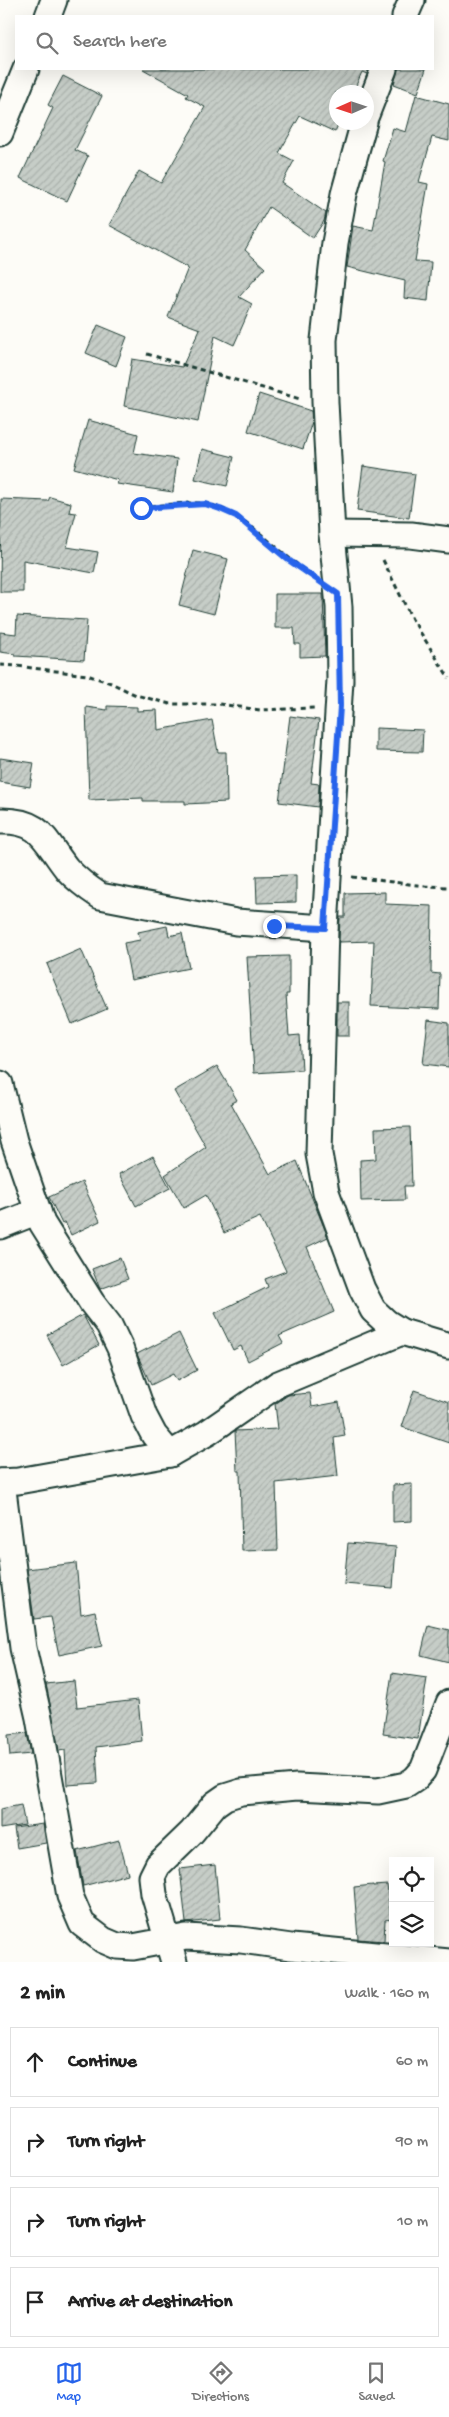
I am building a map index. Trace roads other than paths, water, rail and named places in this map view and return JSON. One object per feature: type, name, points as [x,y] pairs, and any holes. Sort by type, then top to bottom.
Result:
[{"type":"street","points":[[48,15],[54,0]]},
{"type":"street","points":[[405,15],[412,0]]},
{"type":"street","points":[[0,133],[26,70]]},
{"type":"street","points":[[374,95],[384,70]]},
{"type":"street","points":[[362,130],[344,194],[335,243],[324,340],[325,402],[332,534],[338,594],[340,706],[325,928],[319,1154],[326,1192],[362,1289],[373,1310],[386,1322],[402,1332],[449,1346]]},
{"type":"street","points":[[332,534],[412,535],[449,540]]},
{"type":"street","points":[[0,821],[22,822],[40,831],[68,870],[82,884],[100,896],[236,922],[325,928]]},
{"type":"street","points":[[0,1084],[14,1141],[42,1223],[87,1295],[109,1325],[120,1348],[144,1416],[154,1434],[170,1454]]},
{"type":"street","points":[[0,1226],[38,1211]]},
{"type":"street","points":[[402,1332],[278,1384],[207,1434],[170,1454],[18,1481],[1,1482],[23,1648],[39,1718],[70,1896],[82,1924],[103,1940],[117,1946],[171,1951],[186,1937],[240,1940],[291,1947],[449,1962]]},
{"type":"street","points":[[171,1951],[154,1894],[152,1877],[158,1865],[192,1832],[215,1804],[225,1797],[241,1792],[297,1787],[378,1791],[406,1785],[423,1770],[448,1705]]}]
